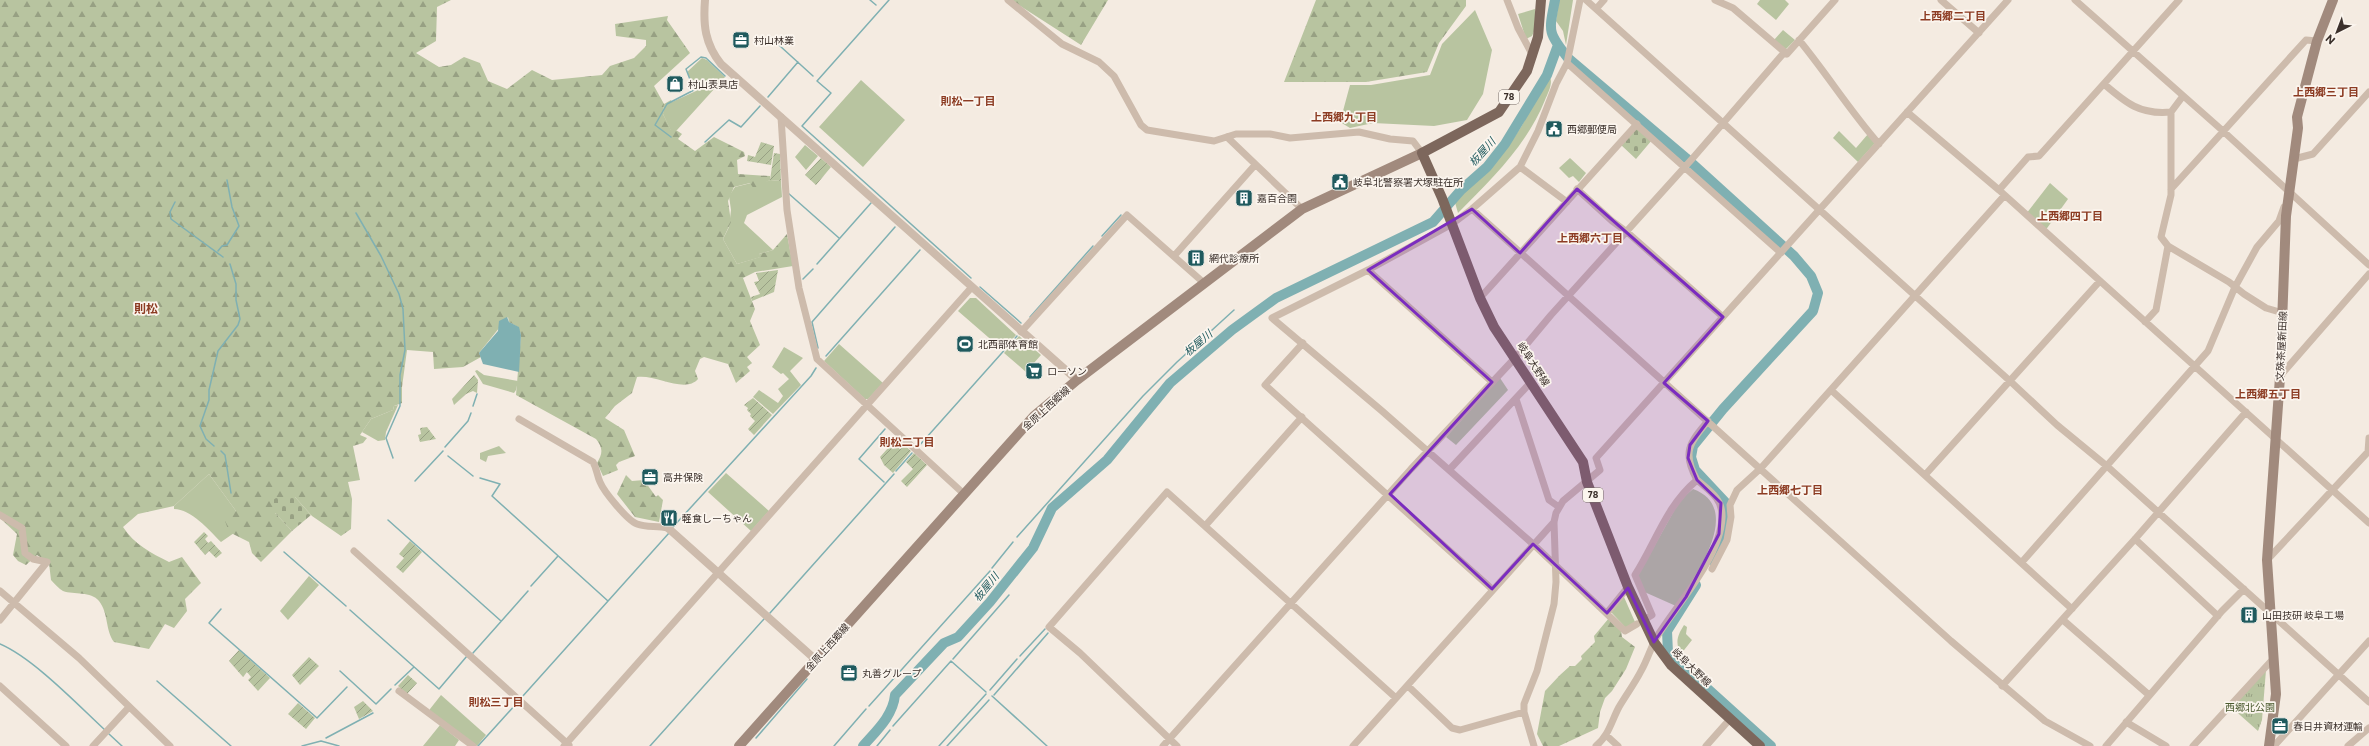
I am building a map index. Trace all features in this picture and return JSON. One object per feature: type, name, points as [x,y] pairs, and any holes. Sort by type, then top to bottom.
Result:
[{"type":"main road","name":"78","points":[[1422,153],[1499,112],[1528,71],[1540,26],[1541,0]]},
{"type":"main road","name":"文殊茶屋新田線","points":[[2269,746],[2276,694],[2267,560],[2280,377],[2285,244],[2298,128],[2297,117],[2317,41],[2333,0]]},
{"type":"main road","name":"岐阜大野線","points":[[1422,153],[1442,198],[1480,298],[1494,327],[1582,462],[1587,482],[1628,587],[1654,642],[1671,665],[1760,746]]},
{"type":"main road","name":"金原上西郷線","points":[[739,746],[1034,416],[1077,380],[1302,209],[1422,153]]},
{"type":"street","points":[[705,0],[704,24],[712,53],[721,64],[877,202],[971,288],[1077,380]]},
{"type":"street","points":[[1008,0],[1062,44],[1098,62],[1114,76],[1141,125],[1147,130],[1214,141],[1227,136],[1257,133],[1290,138],[1359,132],[1390,139],[1413,141],[1422,153]]},
{"type":"street","points":[[1507,0],[1518,28],[1533,56]]},
{"type":"street","points":[[1580,0],[1567,62],[1556,84],[1538,131],[1520,167],[1472,210],[1368,270],[1272,318],[1303,343],[1533,544],[1625,631],[1637,624]]},
{"type":"street","points":[[1586,0],[1916,296],[2057,425],[2108,467],[2369,702]]},
{"type":"street","points":[[1596,9],[1604,0]]},
{"type":"street","points":[[1716,0],[1733,8],[1787,54]]},
{"type":"street","points":[[1163,746],[1241,661],[1291,602],[1515,358],[1568,297],[1686,167],[1783,54],[1787,54],[1835,0]]},
{"type":"street","points":[[1941,0],[1979,33]]},
{"type":"street","points":[[1534,746],[1524,712],[1524,704],[1549,629],[1554,604],[1556,565],[1554,522],[1559,507],[1600,470],[1596,458],[1820,211],[2008,0]]},
{"type":"street","points":[[2075,0],[2223,130],[2290,194],[2369,265]]},
{"type":"street","points":[[1712,569],[1727,540],[1731,517],[1730,505],[1736,490],[1761,468],[1916,296],[2028,158],[2039,156],[2179,0]]},
{"type":"street","points":[[1799,40],[1830,79],[1856,116],[1880,144]]},
{"type":"street","points":[[2172,189],[2223,130],[2306,40],[2317,41]]},
{"type":"street","points":[[1567,62],[1782,252]]},
{"type":"street","points":[[2104,84],[2122,100],[2140,110],[2170,112]]},
{"type":"street","points":[[2294,159],[2313,154],[2369,92]]},
{"type":"street","points":[[2183,96],[2170,112],[2172,189],[2161,237],[2168,246],[2266,308],[2283,313]]},
{"type":"street","points":[[1907,112],[2001,193],[2099,282],[2276,437],[2369,523]]},
{"type":"street","points":[[781,117],[787,210],[799,288],[817,359],[867,407],[964,494]]},
{"type":"street","points":[[1480,298],[1637,124]]},
{"type":"street","points":[[1227,136],[1255,165],[1302,209]]},
{"type":"street","points":[[1174,256],[1255,165]]},
{"type":"street","points":[[1520,167],[1567,202]]},
{"type":"street","points":[[1577,189],[1723,317]]},
{"type":"street","points":[[2022,562],[2108,467],[2174,389],[2196,367],[2214,342],[2235,287],[2257,247],[2279,221],[2290,194]]},
{"type":"street","points":[[1472,210],[2002,686],[2045,722],[2090,746]]},
{"type":"street","points":[[1021,332],[1126,214],[1204,283]]},
{"type":"street","points":[[2145,322],[2156,310],[2168,246]]},
{"type":"street","points":[[1368,270],[1492,382]]},
{"type":"street","points":[[2280,377],[2369,274]]},
{"type":"street","points":[[1925,475],[2099,282]]},
{"type":"street","points":[[354,551],[567,745],[971,288]]},
{"type":"street","points":[[1303,343],[1265,385],[1390,494],[1492,588]]},
{"type":"street","points":[[1449,470],[1531,382]]},
{"type":"street","points":[[1831,390],[2072,609]]},
{"type":"street","points":[[1516,399],[1549,500],[1559,507]]},
{"type":"street","points":[[2002,686],[2135,539],[2246,412]]},
{"type":"street","points":[[1205,526],[1302,417]]},
{"type":"street","points":[[519,419],[593,462],[598,471],[600,482],[630,520],[641,526],[658,525],[670,531],[816,660]]},
{"type":"street","points":[[1596,746],[1607,736],[1619,707],[1642,670],[1654,642],[1686,597],[1719,534],[1722,520],[1720,503],[1709,489],[1697,480],[1688,458],[1690,445],[1708,421]]},
{"type":"street","points":[[2267,560],[2368,452],[2369,438]]},
{"type":"street","points":[[1647,618],[1652,616],[1649,605],[1634,575],[1672,506],[1684,490],[1697,480]]},
{"type":"street","points":[[1177,746],[1080,653],[1049,627],[1167,492],[1396,698]]},
{"type":"street","points":[[0,515],[22,528],[25,553],[33,559],[47,562],[0,620]]},
{"type":"street","points":[[1353,746],[1408,686],[1492,588],[1554,522]]},
{"type":"street","points":[[2135,539],[2218,616]]},
{"type":"street","points":[[1607,613],[1628,587]]},
{"type":"street","points":[[2106,746],[2218,616],[2244,589]]},
{"type":"street","points":[[0,591],[79,658],[170,746]]},
{"type":"street","points":[[2062,620],[2149,695]]},
{"type":"street","points":[[2274,746],[2369,641]]},
{"type":"street","points":[[2193,746],[2273,659]]},
{"type":"street","points":[[0,686],[66,746]]},
{"type":"street","points":[[1408,686],[1452,728],[1460,730],[1524,712]]},
{"type":"street","points":[[399,691],[473,746]]},
{"type":"street","points":[[93,746],[129,707]]},
{"type":"street","points":[[1706,746],[1730,719]]},
{"type":"street","points":[[2126,722],[2166,746]]},
{"type":"street","points":[[2348,746],[2369,728]]},
{"type":"street","points":[[1607,736],[1618,746]]},
{"type":"highlighted area","points":[[1577,189],[1723,317],[1664,383],[1708,421],[1690,445],[1688,458],[1697,480],[1721,503],[1719,534],[1686,597],[1654,642],[1628,588],[1607,613],[1533,544],[1492,589],[1390,494],[1492,382],[1368,270],[1472,209],[1520,253]]},
{"type":"green space","points":[[0,0],[451,0],[437,7],[436,41],[416,53],[439,67],[451,65],[464,57],[480,63],[488,81],[507,89],[532,70],[552,80],[602,75],[610,66],[634,58],[646,46],[646,40],[616,36],[615,24],[668,16],[667,20],[690,53],[654,86],[664,104],[663,114],[671,130],[676,130],[682,134],[678,139],[695,151],[714,137],[744,152],[745,156],[737,160],[738,174],[770,176],[770,180],[754,189],[750,183],[734,187],[728,201],[731,222],[723,239],[737,264],[760,257],[759,254],[773,250],[787,234],[793,266],[755,272],[743,278],[755,309],[750,321],[760,345],[747,357],[752,363],[747,367],[750,371],[736,383],[728,364],[704,357],[700,359],[695,371],[698,379],[686,385],[653,378],[637,377],[632,393],[615,406],[605,418],[624,430],[635,456],[619,462],[616,465],[618,470],[603,476],[597,463],[601,451],[600,445],[596,439],[516,395],[521,335],[518,327],[509,322],[508,317],[479,353],[481,357],[463,367],[434,369],[433,352],[407,350],[402,387],[402,403],[394,406],[393,410],[371,419],[360,435],[367,438],[363,443],[353,446],[360,480],[348,482],[352,499],[351,529],[341,536],[312,516],[295,497],[275,513],[292,531],[261,562],[252,553],[249,542],[229,532],[225,521],[236,511],[209,474],[174,506],[138,514],[123,527],[138,543],[162,559],[169,562],[182,557],[201,583],[185,599],[187,611],[174,628],[165,624],[149,649],[114,642],[109,632],[104,611],[99,601],[92,596],[63,591],[51,580],[49,563],[37,555],[26,565],[18,561],[13,555],[17,534],[0,518]]},
{"type":"green space","points":[[1011,0],[1108,0],[1081,45]]},
{"type":"green space","points":[[1316,0],[1466,0],[1466,6],[1439,43],[1427,72],[1366,82],[1284,82]]},
{"type":"green space","points":[[1559,0],[1573,0],[1566,45],[1563,31],[1556,21]]},
{"type":"green space","points":[[1760,0],[1785,0],[1789,4],[1776,20],[1757,4]]},
{"type":"green space","points":[[1535,9],[1535,29],[1532,36],[1526,39],[1518,14]]},
{"type":"green space","points":[[1475,10],[1492,50],[1483,94],[1467,120],[1434,126],[1373,123],[1350,128],[1340,122],[1350,85],[1371,85],[1430,75],[1442,44]]},
{"type":"green space","points":[[1783,30],[1795,40],[1785,50],[1774,40]]},
{"type":"green space","points":[[702,58],[707,60],[725,77],[677,130],[671,131],[663,114],[664,104],[696,91],[687,72]]},
{"type":"green space","points":[[1550,77],[1551,86],[1549,91],[1529,132],[1519,147],[1496,174],[1458,213],[1454,199],[1482,175],[1507,148]]},
{"type":"green space","points":[[861,80],[905,120],[863,167],[819,127]]},
{"type":"green space","points":[[1636,128],[1652,140],[1636,159],[1621,145]]},
{"type":"green space","points":[[1839,131],[1856,148],[1868,134],[1876,142],[1858,162],[1833,138]]},
{"type":"green space","points":[[761,142],[774,146],[771,165],[747,161],[748,155],[755,157]]},
{"type":"green space","points":[[805,145],[818,156],[806,170],[795,157]]},
{"type":"green space","points":[[774,153],[780,154],[781,181],[770,180]]},
{"type":"green space","points":[[821,158],[831,167],[816,185],[805,175]]},
{"type":"green space","points":[[1570,158],[1586,173],[1579,182],[1573,176],[1569,178],[1559,168]]},
{"type":"green space","points":[[770,180],[781,181],[782,197],[747,215],[744,223],[773,250],[759,254],[761,257],[737,264],[723,239],[729,227],[731,210],[729,196],[735,187],[751,183],[758,185]]},
{"type":"green space","points":[[2050,183],[2068,199],[2045,231],[2026,214]]},
{"type":"green space","points":[[778,270],[774,292],[752,301],[751,297],[760,294],[754,282],[759,281],[756,273]]},
{"type":"green space","points":[[970,298],[976,298],[1016,335],[1003,350],[958,311]]},
{"type":"green space","points":[[1019,336],[1041,355],[1026,372],[1004,353]]},
{"type":"green space","points":[[839,344],[883,383],[868,399],[865,399],[824,361]]},
{"type":"green space","points":[[784,347],[803,358],[790,371],[801,385],[773,414],[753,397],[759,390],[778,403],[783,396],[778,389],[789,379],[783,373],[781,374],[772,367]]},
{"type":"green space","points":[[477,370],[484,375],[518,381],[516,390],[514,393],[483,384],[475,371]]},
{"type":"green space","points":[[474,375],[478,380],[477,393],[473,391],[466,394],[454,405],[452,399]]},
{"type":"green space","points":[[1500,378],[1508,390],[1456,445],[1446,437]]},
{"type":"green space","points":[[753,398],[772,415],[754,435],[748,429],[755,421],[750,416],[751,414],[747,410],[748,408],[744,405]]},
{"type":"green space","points":[[398,405],[386,432],[385,440],[378,441],[362,432],[371,419],[393,410],[394,406]]},
{"type":"green space","points":[[427,427],[436,439],[420,442],[418,435],[421,434],[420,428]]},
{"type":"green space","points":[[897,438],[911,451],[893,473],[884,465],[880,457]]},
{"type":"green space","points":[[499,446],[506,453],[488,456],[486,462],[480,459],[480,453]]},
{"type":"green space","points":[[914,453],[927,465],[907,487],[901,481],[913,469],[906,462]]},
{"type":"green space","points":[[726,473],[769,511],[751,531],[708,492]]},
{"type":"green space","points":[[209,474],[236,511],[232,532],[234,533],[221,542],[193,516],[187,512],[174,509],[174,506]]},
{"type":"green space","points":[[626,475],[632,481],[644,480],[656,497],[658,495],[663,500],[659,522],[635,517],[617,494]]},
{"type":"green space","points":[[1693,489],[1708,498],[1715,511],[1715,527],[1711,544],[1703,561],[1676,606],[1640,590],[1636,579],[1680,500]]},
{"type":"green space","points":[[295,497],[311,515],[292,531],[275,513],[272,500],[276,498]]},
{"type":"green space","points":[[204,532],[208,536],[205,539],[208,543],[211,541],[222,553],[216,558],[209,551],[205,555],[194,542]]},
{"type":"green space","points":[[410,541],[422,552],[403,573],[396,567],[404,558],[399,554]]},
{"type":"green space","points":[[309,576],[319,585],[288,620],[280,611]]},
{"type":"green space","points":[[1624,597],[1635,622],[1626,628],[1611,612]]},
{"type":"green space","points":[[1609,618],[1621,631],[1622,637],[1635,647],[1626,669],[1612,691],[1605,698],[1600,712],[1598,728],[1559,746],[1543,746],[1537,734],[1545,691],[1570,666],[1575,666],[1582,659],[1581,656],[1595,642],[1594,636]]},
{"type":"green space","points":[[1684,625],[1687,627],[1686,634],[1692,640],[1681,654],[1677,643]]},
{"type":"green space","points":[[239,650],[270,678],[258,691],[248,680],[251,677],[247,672],[243,677],[229,661]]},
{"type":"green space","points":[[309,657],[319,666],[300,685],[292,675]]},
{"type":"green space","name":"西郷北公園","points":[[2266,670],[2262,720],[2258,731],[2231,707]]},
{"type":"green space","points":[[408,675],[417,683],[407,694],[398,686]]},
{"type":"green space","points":[[441,695],[486,735],[477,746],[430,712],[430,709]]},
{"type":"green space","points":[[363,701],[373,711],[359,719],[354,707]]},
{"type":"green space","points":[[298,703],[315,718],[306,729],[288,714]]},
{"type":"green space","points":[[440,725],[459,740],[455,746],[423,746]]},
{"type":"water","points":[[507,317],[509,322],[519,327],[521,335],[519,372],[483,364],[479,353],[498,331],[499,321]]},
{"type":"waterway","points":[[870,0],[876,5]]},
{"type":"waterway","points":[[889,0],[817,81],[831,93],[802,126],[971,278]]},
{"type":"waterway","points":[[1555,0],[1551,31],[1556,42],[1568,58],[1686,158],[1794,256],[1811,276],[1818,293],[1813,311],[1723,409],[1693,446],[1691,457],[1695,470],[1725,502],[1727,523],[1712,560]]},
{"type":"waterway","points":[[769,36],[813,76]]},
{"type":"waterway","name":"板屋川","points":[[863,746],[878,729],[891,710],[895,695],[944,643],[958,637],[990,602],[1033,548],[1052,508],[1107,460],[1170,383],[1232,330],[1276,298],[1433,222],[1461,190],[1487,167],[1505,144],[1547,75],[1558,45]]},
{"type":"waterway","points":[[671,137],[655,125],[667,104],[694,90],[686,69],[701,57],[706,58],[725,76]]},
{"type":"waterway","points":[[768,97],[798,62]]},
{"type":"waterway","points":[[705,142],[729,120],[741,127],[760,106]]},
{"type":"waterway","points":[[218,251],[222,246],[227,245],[239,226],[232,207],[227,180]]},
{"type":"waterway","points":[[788,193],[839,238]]},
{"type":"waterway","points":[[175,202],[170,212],[171,219],[223,257]]},
{"type":"waterway","points":[[817,264],[871,203]]},
{"type":"waterway","points":[[356,213],[381,256],[399,294],[403,309],[405,350],[400,375],[400,406],[386,438],[393,458]]},
{"type":"waterway","points":[[1102,236],[1121,215]]},
{"type":"waterway","points":[[818,348],[812,322],[895,227]]},
{"type":"waterway","points":[[1030,317],[1093,246]]},
{"type":"waterway","points":[[826,356],[920,250]]},
{"type":"waterway","points":[[214,446],[206,439],[200,426],[209,400],[209,390],[218,351],[238,325],[240,319],[236,300],[236,284],[230,264]]},
{"type":"waterway","points":[[803,279],[813,269]]},
{"type":"waterway","points":[[980,287],[1021,323]]},
{"type":"waterway","points":[[1017,537],[1143,396],[1177,362],[1234,310]]},
{"type":"waterway","points":[[918,447],[1017,336]]},
{"type":"waterway","points":[[672,528],[811,376],[816,368]]},
{"type":"waterway","points":[[473,406],[477,394]]},
{"type":"waterway","points":[[445,447],[468,421],[471,413]]},
{"type":"waterway","points":[[884,482],[859,459],[885,429]]},
{"type":"waterway","points":[[221,451],[225,455],[231,493]]},
{"type":"waterway","points":[[415,481],[443,451]]},
{"type":"waterway","points":[[896,471],[912,453]]},
{"type":"waterway","points":[[448,456],[473,476]]},
{"type":"waterway","points":[[770,613],[894,474]]},
{"type":"waterway","points":[[480,478],[500,484],[492,496],[608,601]]},
{"type":"waterway","points":[[388,520],[501,621]]},
{"type":"waterway","points":[[522,697],[669,533]]},
{"type":"waterway","points":[[992,568],[1013,542]]},
{"type":"waterway","points":[[284,552],[346,606]]},
{"type":"waterway","points":[[531,586],[558,556]]},
{"type":"waterway","points":[[869,706],[990,571]]},
{"type":"waterway","points":[[1696,585],[1667,631],[1668,653],[1771,746]]},
{"type":"waterway","points":[[473,653],[528,591]]},
{"type":"waterway","points":[[953,659],[1009,595]]},
{"type":"waterway","points":[[221,609],[209,623],[317,718],[347,687]]},
{"type":"waterway","points":[[350,610],[439,689],[467,656]]},
{"type":"waterway","points":[[650,746],[764,619]]},
{"type":"waterway","points":[[1020,656],[1045,629]]},
{"type":"waterway","points":[[994,695],[1048,633]]},
{"type":"waterway","points":[[0,644],[13,651],[40,671],[105,730]]},
{"type":"waterway","points":[[990,690],[1017,659]]},
{"type":"waterway","points":[[893,726],[951,661],[986,692]]},
{"type":"waterway","points":[[395,685],[414,667]]},
{"type":"waterway","points":[[340,671],[376,704],[391,689]]},
{"type":"waterway","points":[[756,738],[807,679]]},
{"type":"waterway","points":[[157,681],[231,746]]},
{"type":"waterway","points":[[939,746],[986,694]]},
{"type":"waterway","points":[[992,696],[1047,746]]},
{"type":"waterway","points":[[947,746],[989,700]]},
{"type":"waterway","points":[[478,746],[517,703]]},
{"type":"waterway","points":[[834,746],[866,709]]},
{"type":"waterway","points":[[326,738],[373,713]]},
{"type":"waterway","points":[[877,746],[890,730]]},
{"type":"waterway","points":[[109,734],[122,746]]},
{"type":"waterway","points":[[302,746],[321,741],[339,746]]},
{"type":"place","name":"村山林業","points":[[741,40]]},
{"type":"place","name":"村山表具店","points":[[675,84]]},
{"type":"place","name":"西郷郵便局","points":[[1554,129]]},
{"type":"place","name":"岐阜北警察署犬塚駐在所","points":[[1340,182]]},
{"type":"place","name":"嘉百合園","points":[[1244,198]]},
{"type":"place","name":"網代診療所","points":[[1196,258]]},
{"type":"place","name":"北西部体育館","points":[[965,344]]},
{"type":"place","name":"ローソン","points":[[1034,371]]},
{"type":"place","name":"高井保険","points":[[650,477]]},
{"type":"place","name":"軽食しーちゃん","points":[[669,518]]},
{"type":"place","name":"山田技研 岐阜工場","points":[[2249,615]]},
{"type":"place","name":"丸善グループ","points":[[849,673]]},
{"type":"place","name":"春日井資材運輸","points":[[2280,726]]},
{"type":"district","name":"上西郷二丁目","points":[[1953,16]]},
{"type":"district","name":"上西郷三丁目","points":[[2326,92]]},
{"type":"district","name":"則松一丁目","points":[[968,101]]},
{"type":"district","name":"上西郷九丁目","points":[[1344,117]]},
{"type":"district","name":"上西郷四丁目","points":[[2070,216]]},
{"type":"district","name":"上西郷六丁目","points":[[1590,238]]},
{"type":"district","name":"則松","points":[[146,309]]},
{"type":"district","name":"上西郷五丁目","points":[[2268,394]]},
{"type":"district","name":"則松二丁目","points":[[907,442]]},
{"type":"district","name":"上西郷七丁目","points":[[1790,490]]},
{"type":"district","name":"則松三丁目","points":[[496,702]]}]
